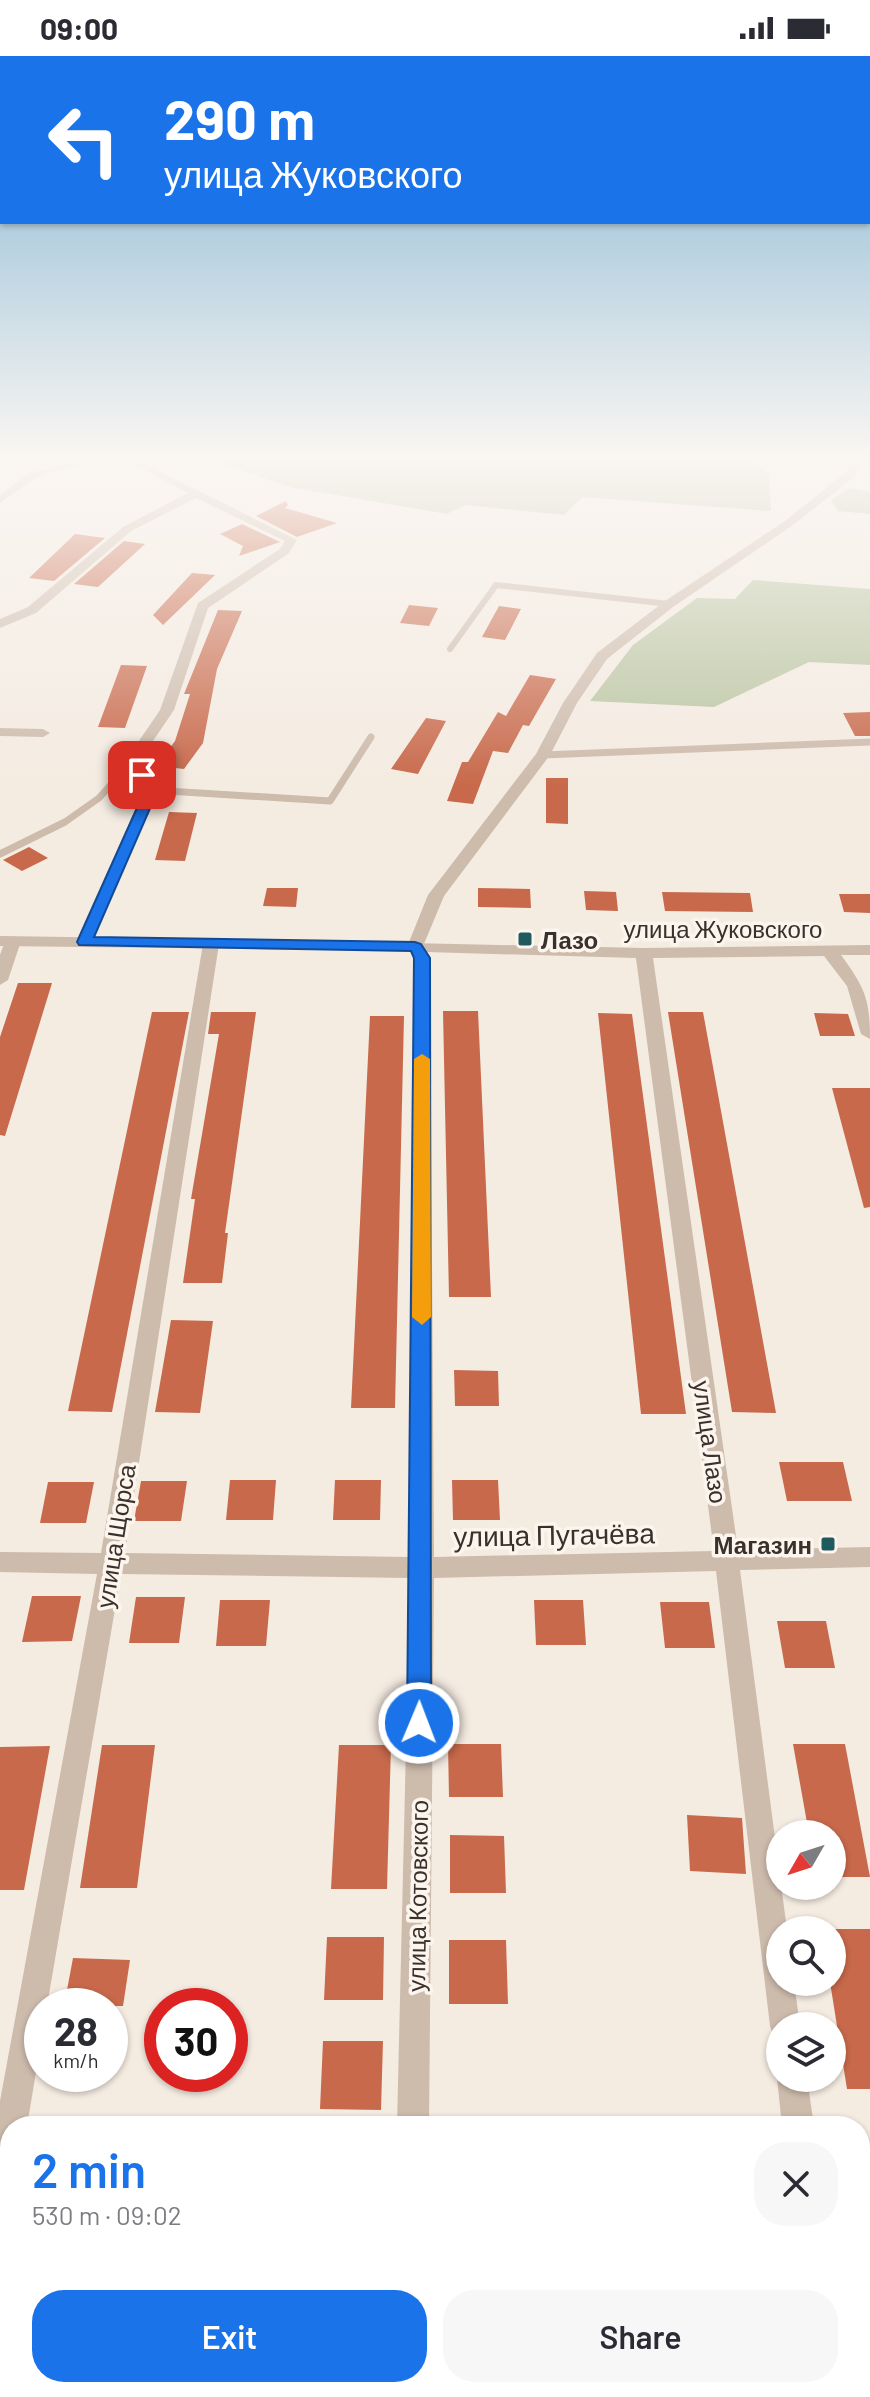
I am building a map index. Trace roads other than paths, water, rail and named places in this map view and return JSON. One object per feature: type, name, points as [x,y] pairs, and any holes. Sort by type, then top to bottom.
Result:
[{"type":"street","points":[[0,624],[32,610],[81,568]]},
{"type":"street","points":[[84,942],[151,790],[133,760],[167,710],[202,606],[262,568]]},
{"type":"street","points":[[415,947],[436,895],[543,755],[570,703],[602,656],[669,604],[722,568]]},
{"type":"street","points":[[0,732],[43,733]]},
{"type":"street","points":[[0,980],[6,941]]},
{"type":"street","name":"улица Жуковского","points":[[6,941],[644,953],[870,950]]},
{"type":"street","name":"улица Щорса","points":[[13,2116],[111,1564],[211,944]]},
{"type":"street","name":"улица Котовского","points":[[413,2116],[422,1568],[422,958],[415,947]]},
{"type":"street","points":[[830,952],[855,986],[870,1034]]},
{"type":"street","name":"улица Лазо","points":[[644,953],[727,1560],[783,2012]]},
{"type":"street","name":"улица Пугачёва","points":[[0,1562],[422,1568],[870,1557]]},
{"type":"street","points":[[794,2092],[797,2116]]},
{"type":"lane","points":[[450,649],[496,585],[669,604]]},
{"type":"lane","points":[[151,790],[330,801],[371,737]]},
{"type":"lane","points":[[543,755],[870,742]]},
{"type":"lane","points":[[0,854],[65,822],[99,798],[133,760]]},
{"type":"place","name":"Лазо","points":[[525,939]]},
{"type":"place","name":"Магазин","points":[[828,1544]]}]
